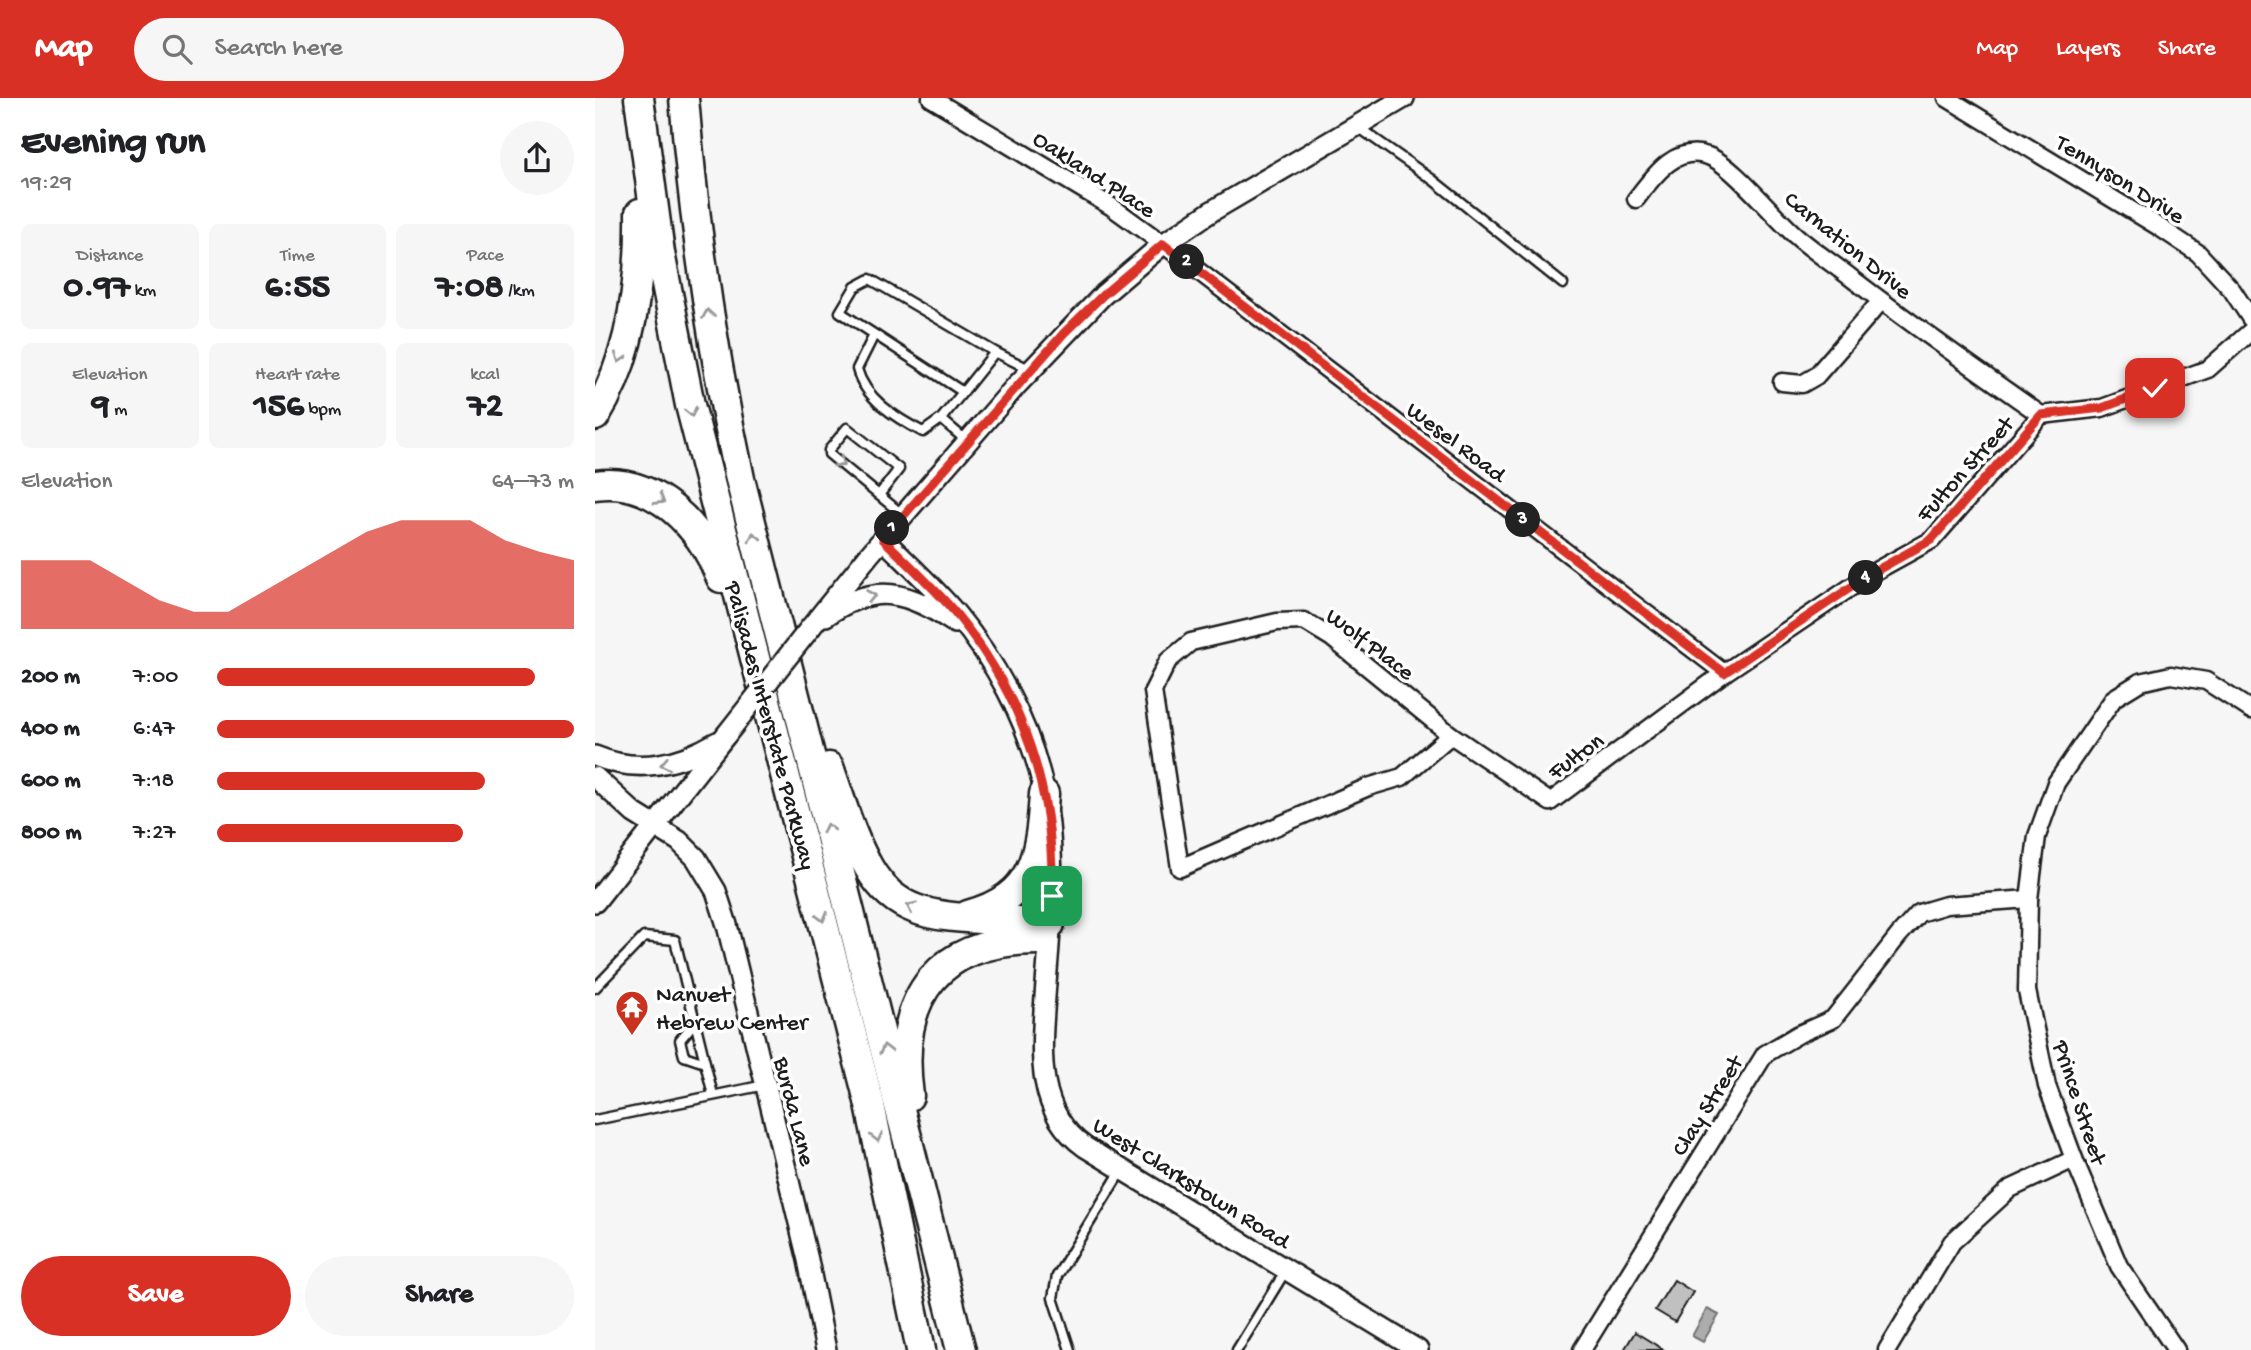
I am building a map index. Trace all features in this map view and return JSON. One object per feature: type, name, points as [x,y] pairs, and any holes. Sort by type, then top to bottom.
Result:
[{"type":"highway","name":"Palisades Interstate Parkway","points":[[639,98],[664,279],[687,392],[870,1105],[921,1350]]},
{"type":"highway","name":"Palisades Interstate Parkway","points":[[684,98],[696,225],[732,442],[764,579],[961,1350]]},
{"type":"highway","points":[[595,416],[617,366],[634,305],[640,260],[640,181],[645,152]]},
{"type":"highway","points":[[595,485],[625,486],[646,492],[673,509],[702,540],[722,582],[773,730]]},
{"type":"highway","points":[[764,579],[815,730],[868,866],[879,883],[899,901],[923,912],[1050,932]]},
{"type":"highway","points":[[948,917],[965,915],[995,905],[1017,891],[1027,879],[1038,851],[1044,794]]},
{"type":"highway","points":[[950,1305],[909,1093],[911,1020],[927,987],[956,957],[990,943],[1050,932]]},
{"type":"street","name":"Oakland Place","points":[[931,98],[1112,207],[1163,244]]},
{"type":"street","points":[[595,902],[811,627],[903,515],[1031,370],[1103,295],[1163,244],[1212,211],[1404,98]]},
{"type":"street","name":"Tennyson Drive","points":[[1947,98],[2198,253],[2231,290],[2251,319]]},
{"type":"street","name":"Carnation Drive","points":[[1636,199],[1669,161],[1686,153],[1708,155],[1728,169],[1795,234],[1881,301],[2041,415]]},
{"type":"street","name":"Wesel Road","points":[[1163,244],[1724,673]]},
{"type":"street","points":[[1782,382],[1802,384],[1816,376],[1881,301]]},
{"type":"street","name":"Fulton Street","points":[[1724,673],[1872,573],[1931,540],[2041,415],[2102,408],[2208,369],[2251,331]]},
{"type":"street","name":"West Clarkstown Road","points":[[883,539],[957,615],[1009,694],[1025,728],[1044,794],[1052,855],[1042,1051],[1047,1093],[1058,1121],[1085,1147],[1418,1350]]},
{"type":"street","points":[[811,627],[852,600],[872,595],[894,594],[922,603],[972,636]]},
{"type":"street","name":"Wolf Place","points":[[1304,621],[1332,638],[1451,734],[1402,777],[1369,787],[1180,868],[1153,691],[1168,661],[1191,642],[1277,622],[1304,621]]},
{"type":"street","name":"Fulton","points":[[1451,734],[1550,802],[1724,673]]},
{"type":"street","name":"Prince Street","points":[[2175,1350],[2119,1266],[2047,1086],[2027,991],[2029,899],[2037,836],[2056,783],[2115,698],[2140,682],[2171,675],[2206,681],[2251,710]]},
{"type":"street","points":[[595,756],[625,765],[659,765],[692,755],[726,735]]},
{"type":"street","name":"Burda Lane","points":[[595,777],[634,813],[679,841],[696,858],[716,891],[727,925],[808,1260],[826,1350]]},
{"type":"street","name":"Clay Street","points":[[1582,1350],[1765,1054],[1799,1034],[1833,1019],[1899,934],[1919,913],[1946,905],[2029,899]]},
{"type":"street","points":[[1887,1350],[1952,1242],[2010,1189],[2074,1159]]},
{"type":"lane","points":[[1358,127],[1433,180],[1563,284]]},
{"type":"lane","points":[[963,393],[840,312],[855,287],[870,279],[1031,370]]},
{"type":"lane","points":[[874,335],[857,369],[860,381],[870,395],[907,424],[923,432],[941,419],[995,352]]},
{"type":"lane","points":[[941,419],[968,442]]},
{"type":"lane","points":[[879,495],[899,469],[847,428],[829,450],[829,454],[903,515]]},
{"type":"lane","points":[[595,988],[644,937],[675,940],[713,1095]]},
{"type":"lane","points":[[695,1022],[680,1040],[684,1056],[705,1063]]},
{"type":"lane","points":[[595,1120],[765,1085]]},
{"type":"lane","points":[[1070,1350],[1053,1298],[1053,1289],[1058,1276],[1122,1170]]},
{"type":"lane","points":[[1237,1350],[1286,1270]]},
{"type":"shaded area","points":[[1707,1309],[1719,1315],[1703,1342],[1692,1336]]},
{"type":"building","points":[[1674,1280],[1693,1292],[1675,1322],[1655,1310]]},
{"type":"building","points":[[1635,1332],[1664,1350],[1624,1350]]},
{"type":"place","name":"Nanuet Hebrew Center","points":[[632,1037]]},
{"type":"route","points":[[1052,896],[1050,831],[1041,778],[1025,728],[1009,694],[984,652],[957,615],[883,539],[1064,333],[1103,295],[1163,244],[1724,673],[1872,573],[1931,540],[2041,415],[2102,408],[2155,388]]}]
